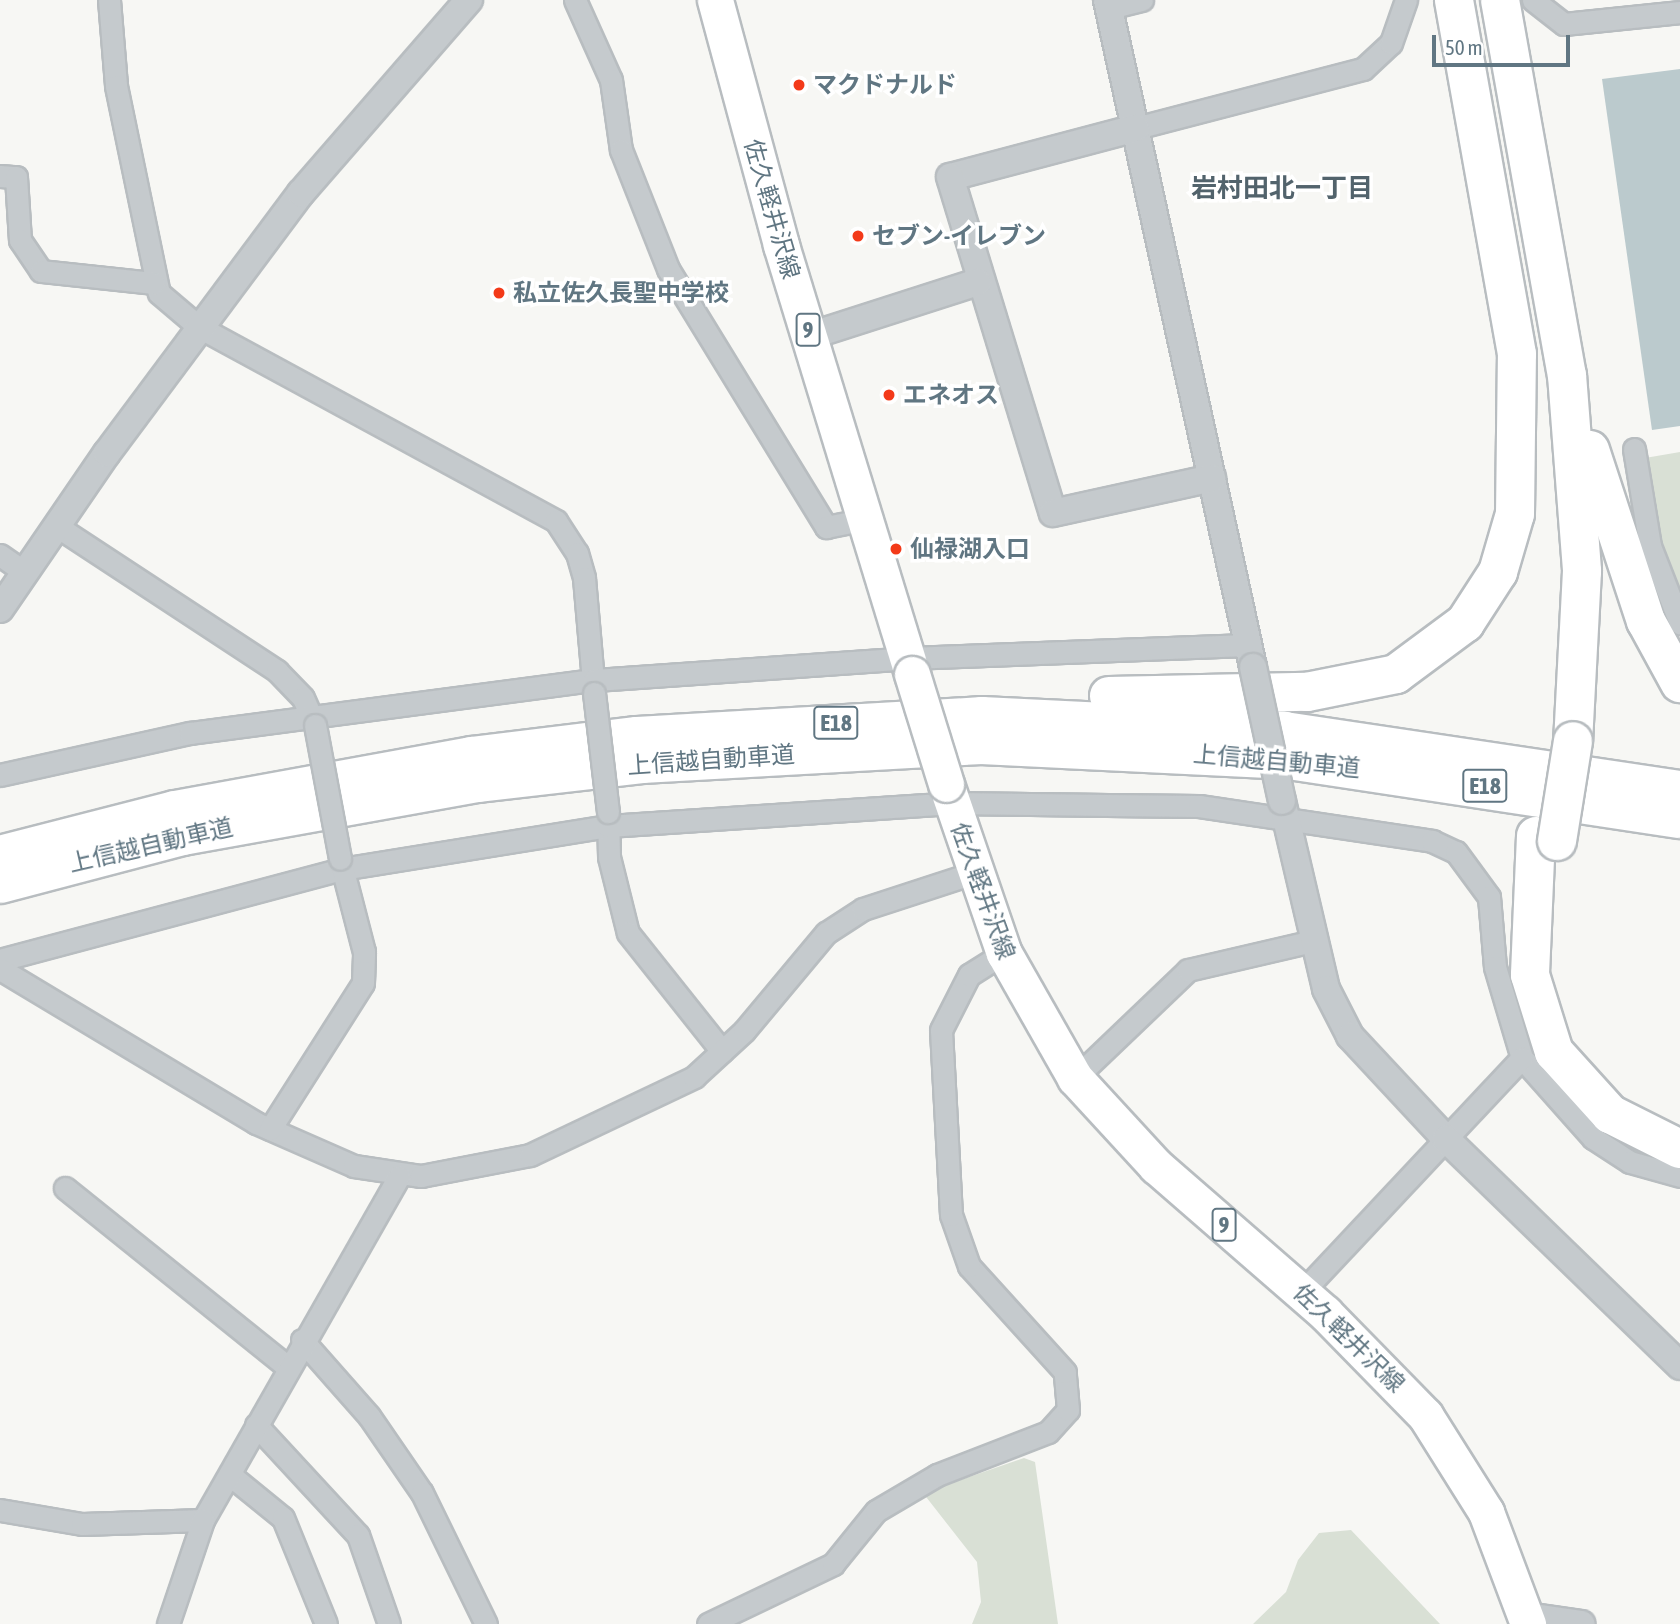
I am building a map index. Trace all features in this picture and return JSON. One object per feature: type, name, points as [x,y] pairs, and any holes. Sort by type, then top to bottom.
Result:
[{"type":"highway","points":[[1454,0],[1506,270],[1553,470],[1560,612],[1561,740]]},
{"type":"highway","points":[[1500,0],[1567,374],[1581,558],[1561,740],[1530,975],[1554,1052],[1609,1114],[1680,1149]]},
{"type":"highway","points":[[805,724],[996,701],[1336,690],[1422,660],[1484,598],[1515,514],[1517,354],[1506,270]]},
{"type":"highway","points":[[1567,374],[1634,588],[1680,682]]},
{"type":"highway","name":"上信越自動車道","points":[[0,855],[320,780],[623,738],[805,724],[982,716],[1271,730],[1680,790]]},
{"type":"highway","name":"上信越自動車道","points":[[0,884],[312,809],[642,764],[981,745],[1289,760],[1680,819]]},
{"type":"highway","points":[[1289,760],[1680,831]]},
{"type":"highway","points":[[1547,839],[1549,926],[1557,997],[1568,1027],[1594,1069],[1623,1097],[1680,1126]]},
{"type":"main road","name":"佐久軽井沢線","points":[[715,0],[810,336],[909,666],[973,873],[1004,953],[1075,1078],[1156,1166],[1302,1292],[1382,1366],[1443,1440],[1486,1511],[1527,1620]]},
{"type":"street","points":[[109,0],[109,45],[153,283],[199,327],[556,521],[578,553],[584,578],[608,819],[609,857],[628,933],[722,1051]]},
{"type":"street","points":[[0,609],[55,525],[199,327],[301,193],[469,0]]},
{"type":"street","points":[[575,0],[611,80],[621,149],[668,269],[826,527],[866,519]]},
{"type":"street","points":[[1142,0],[1108,4],[1283,810],[1312,941],[1326,989],[1350,1036],[1446,1139],[1680,1366]]},
{"type":"street","points":[[1212,478],[1053,513],[978,282],[950,177],[1363,69],[1391,43],[1406,0]]},
{"type":"street","points":[[1534,0],[1564,24],[1680,12]]},
{"type":"street","points":[[0,176],[16,177],[20,240],[40,271],[153,283]]},
{"type":"street","points":[[810,336],[978,282]]},
{"type":"street","points":[[1634,449],[1650,546],[1680,623]]},
{"type":"street","points":[[55,525],[277,671],[313,721],[341,864],[364,952],[363,983],[270,1129]]},
{"type":"street","points":[[0,555],[24,572]]},
{"type":"street","points":[[0,775],[190,733],[594,687],[909,666],[1251,656]]},
{"type":"street","points":[[0,960],[341,864],[608,819],[949,794],[1283,810],[1432,841],[1476,872],[1489,897],[1495,967],[1522,1058],[1593,1138],[1630,1162],[1680,1177]]},
{"type":"street","points":[[0,969],[270,1129],[354,1166],[399,1177],[530,1154],[561,1143],[694,1077],[722,1051],[827,933],[863,909],[973,873]]},
{"type":"street","points":[[1075,1078],[1188,970],[1312,941]]},
{"type":"street","points":[[708,1624],[833,1564],[876,1511],[937,1475],[1048,1432],[1068,1410],[1065,1372],[969,1266],[951,1215],[941,1030],[957,988],[1004,953]]},
{"type":"street","points":[[1302,1292],[1522,1058]]},
{"type":"street","points":[[168,1624],[203,1520],[302,1340],[399,1177]]},
{"type":"street","points":[[65,1188],[288,1367]]},
{"type":"street","points":[[302,1340],[369,1416],[422,1493],[486,1624]]},
{"type":"street","points":[[256,1425],[358,1535],[388,1624]]},
{"type":"street","points":[[230,1475],[283,1518],[326,1624]]},
{"type":"street","points":[[0,1510],[82,1524],[203,1520]]},
{"type":"street","points":[[1527,1620],[1581,1624]]},
{"type":"shaded area","points":[[1680,69],[1680,426],[1652,430],[1602,79]]},
{"type":"shaded area","points":[[1680,452],[1680,599],[1660,544],[1645,458]]},
{"type":"shaded area","points":[[1024,1458],[1035,1462],[1058,1624],[972,1624],[981,1602],[977,1562],[923,1493]]},
{"type":"shaded area","points":[[1351,1530],[1440,1624],[1253,1624],[1286,1592],[1298,1560],[1319,1533]]},
{"type":"place","name":"マクドナルド","points":[[799,85]]},
{"type":"place","name":"セブン-イレブン","points":[[858,236]]},
{"type":"place","name":"私立佐久長聖中学校","points":[[499,293]]},
{"type":"place","name":"エネオス","points":[[889,395]]},
{"type":"place","name":"仙禄湖入口","points":[[896,549]]},
{"type":"district","name":"岩村田北一丁目","points":[[1282,189]]}]
